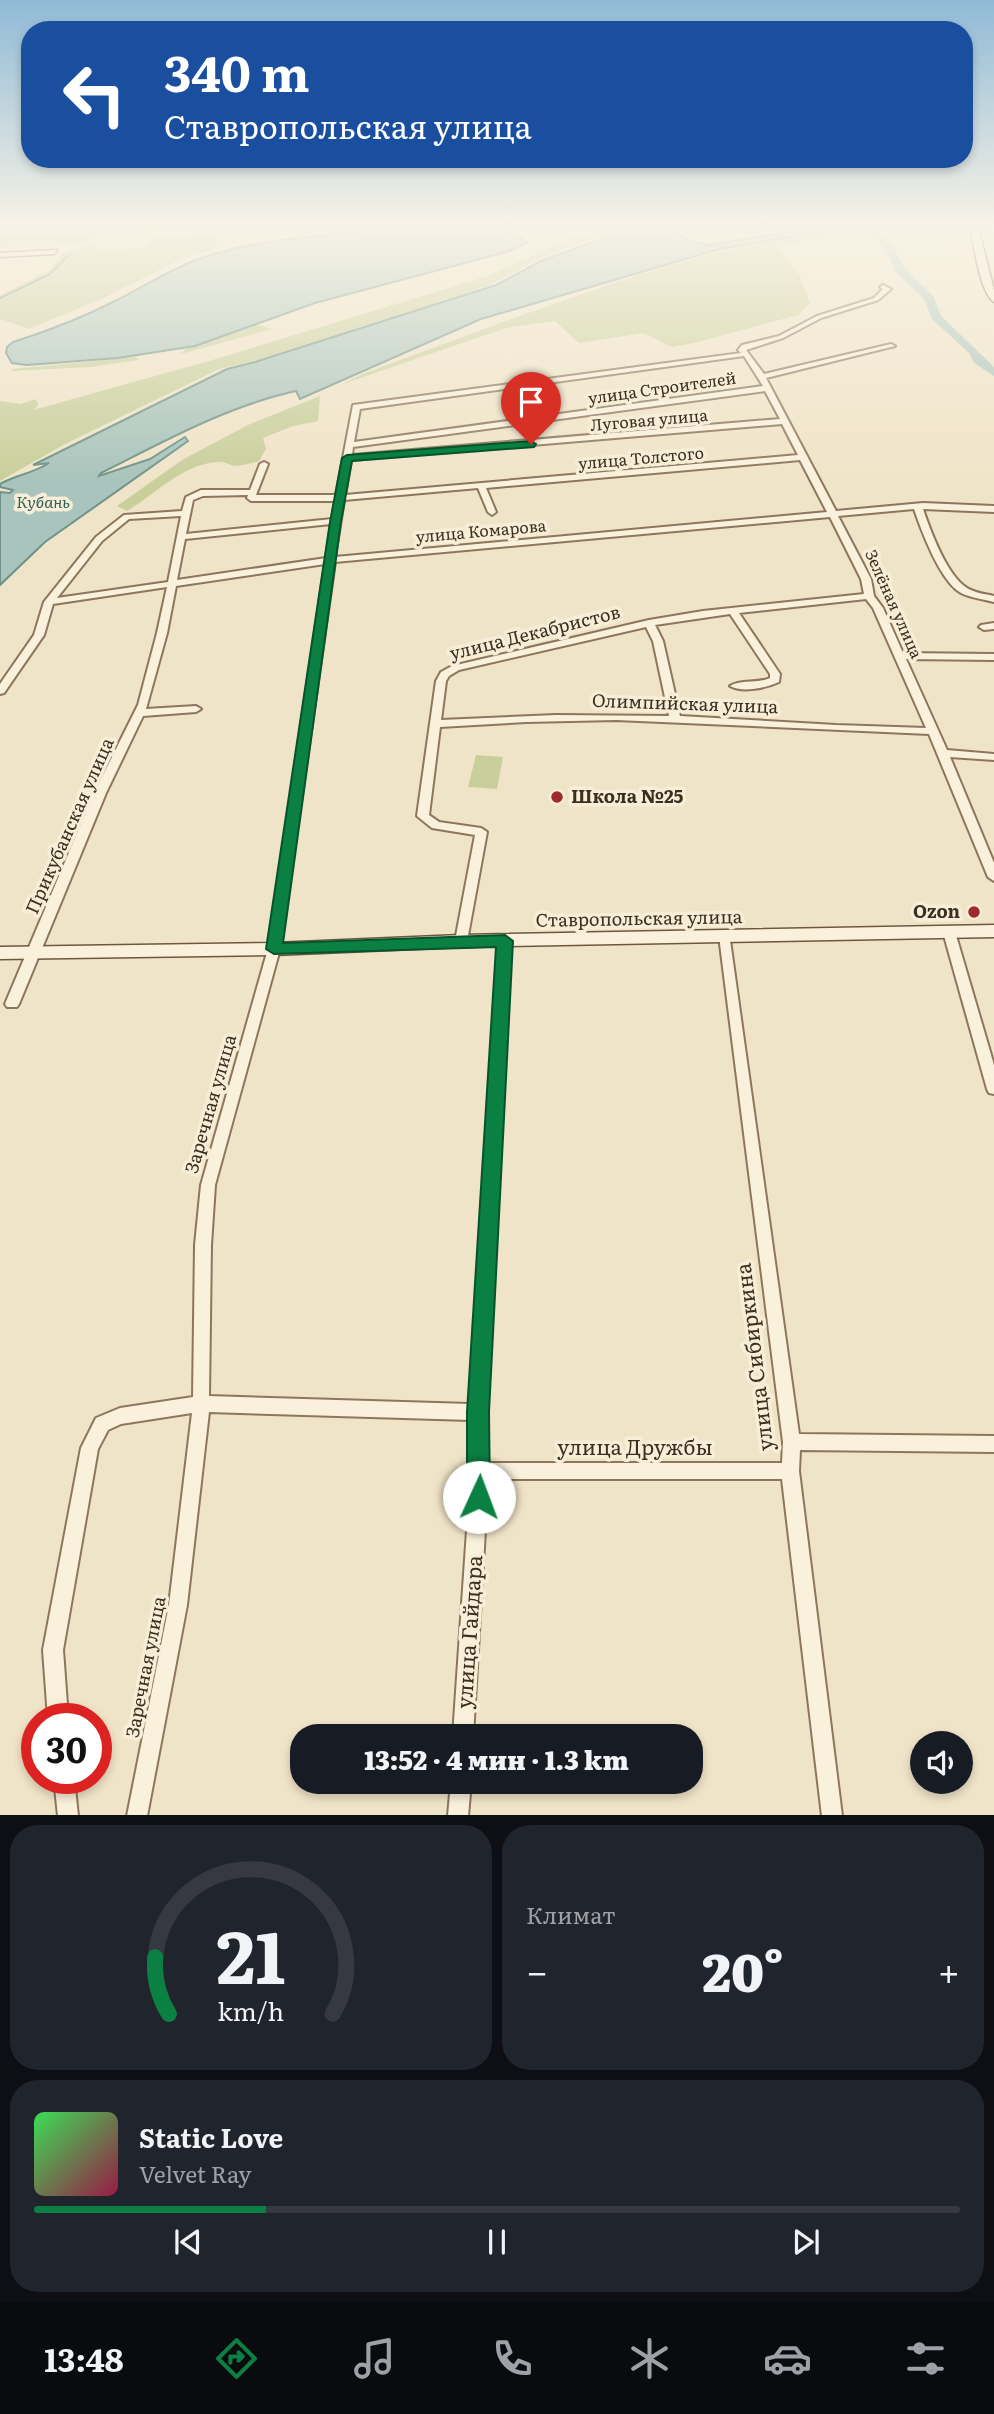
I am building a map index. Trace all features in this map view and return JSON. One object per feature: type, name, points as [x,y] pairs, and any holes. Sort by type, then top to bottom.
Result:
[{"type":"main road","name":"Ставропольская улица","points":[[0,953],[274,949],[461,941],[994,930]]},
{"type":"street","points":[[746,354],[742,350],[745,347],[780,337],[819,317],[836,312]]},
{"type":"street","points":[[762,377],[891,346]]},
{"type":"street","name":"Зелёная улица","points":[[746,354],[768,388],[866,579],[869,596],[877,608],[943,753],[994,877]]},
{"type":"street","name":"Заречная улица","points":[[136,1815],[178,1605],[201,1404],[203,1245],[208,1185],[274,949],[335,522],[356,407],[746,354]]},
{"type":"street","name":"улица Строителей","points":[[351,445],[768,388]]},
{"type":"street","name":"Луговая улица","points":[[347,458],[785,421]]},
{"type":"street","name":"улица Толстого","points":[[341,498],[803,457]]},
{"type":"street","points":[[264,464],[251,498],[341,498]]},
{"type":"street","points":[[481,486],[492,512]]},
{"type":"street","points":[[0,691],[39,635],[49,602],[99,539],[127,517],[184,513],[193,495],[253,492]]},
{"type":"street","points":[[918,507],[933,544],[958,586],[965,591],[994,599]]},
{"type":"street","name":"улица Комарова","points":[[49,602],[331,560],[918,507],[994,509]]},
{"type":"street","name":"Прикубанская улица","points":[[32,953],[100,793],[140,713],[162,633],[184,513]]},
{"type":"street","points":[[180,537],[335,522]]},
{"type":"street","name":"улица Декабристов","points":[[461,941],[481,832],[436,825],[423,816],[441,681],[445,674],[456,668],[649,623],[869,596]]},
{"type":"street","points":[[733,611],[775,674],[775,680],[766,684],[736,686]]},
{"type":"street","points":[[649,623],[658,641],[675,719]]},
{"type":"street","points":[[899,656],[994,657]]},
{"type":"street","points":[[140,713],[197,709]]},
{"type":"street","name":"Олимпийская улица","points":[[436,724],[555,717],[675,719],[866,731],[932,731]]},
{"type":"street","points":[[943,753],[994,757]]},
{"type":"street","points":[[949,932],[994,1089]]},
{"type":"street","name":"улица Сибиркина","points":[[725,936],[792,1442],[790,1471],[832,1815]]},
{"type":"street","name":"улица Гайдара","points":[[464,1724],[480,1471],[478,1412],[505,941]]},
{"type":"street","points":[[12,1003],[32,953]]},
{"type":"street","points":[[57,1703],[53,1650],[90,1448],[102,1424],[120,1416],[201,1404],[478,1412]]},
{"type":"street","points":[[792,1442],[994,1444]]},
{"type":"street","name":"улица Дружбы","points":[[480,1471],[790,1471]]},
{"type":"street","points":[[66,1794],[68,1815]]},
{"type":"street","points":[[458,1815],[459,1794]]},
{"type":"green space","points":[[0,312],[70,312],[29,329],[0,319]]},
{"type":"green space","points":[[371,312],[410,312],[282,354],[219,369],[65,444],[0,481],[0,401],[20,404],[36,399],[38,405],[33,410],[209,361]]},
{"type":"green space","points":[[532,312],[801,312],[798,315],[672,347],[643,333],[579,343],[555,321],[506,328],[343,384],[360,375]]},
{"type":"green space","points":[[257,325],[272,329],[181,354],[185,349]]},
{"type":"green space","points":[[136,357],[139,360],[90,367],[12,369]]},
{"type":"green space","points":[[320,396],[318,421],[293,426],[263,438],[266,449],[259,461],[237,466],[221,462],[195,467],[171,480],[127,511],[117,506],[182,460],[248,425]]},
{"type":"green space","points":[[476,755],[503,757],[497,789],[468,787]]},
{"type":"water","points":[[92,312],[291,312],[195,346],[118,358],[27,365],[12,363],[6,353],[7,347],[13,342]]},
{"type":"water","name":"Кубань","points":[[412,312],[506,312],[481,319],[300,399],[296,391],[220,415],[101,473],[99,476],[150,459],[185,437],[188,441],[45,542],[0,585],[0,492],[10,493],[13,490],[0,487],[0,484],[49,463],[33,465],[227,369]]},
{"type":"waterway","points":[[934,312],[936,317],[974,352],[978,361],[994,373]]},
{"type":"place","name":"Школа №25","points":[[557,797]]},
{"type":"place","name":"Ozon","points":[[974,912]]},
{"type":"route","points":[[479,1497],[478,1412],[505,941],[274,949],[335,522],[347,458],[531,444]]}]
